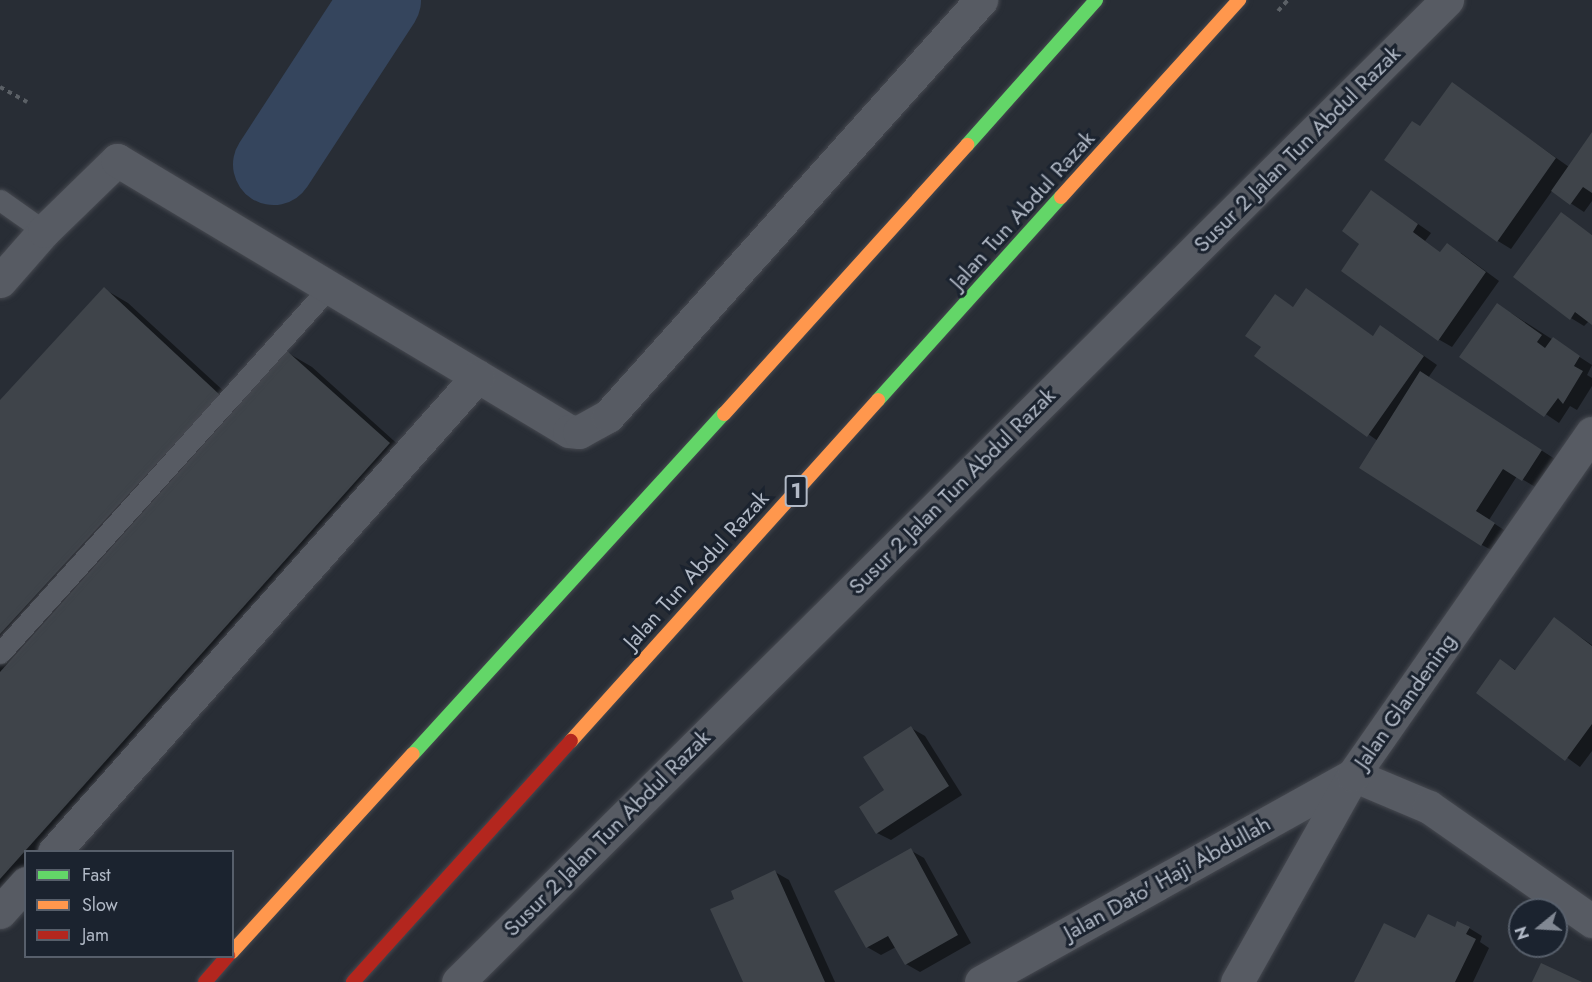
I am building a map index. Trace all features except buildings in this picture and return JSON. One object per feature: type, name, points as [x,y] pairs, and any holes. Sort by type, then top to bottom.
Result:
[{"type":"highway","points":[[234,950],[893,229],[1096,0]]},
{"type":"highway","name":"Jalan Tun Abdul Razak","points":[[353,982],[1239,0]]},
{"type":"highway","points":[[205,982],[227,958]]},
{"type":"street","points":[[0,281],[44,231],[117,160],[569,431],[579,432],[595,426],[981,0]]},
{"type":"street","name":"Susur 2 Jalan Tun Abdul Razak","points":[[458,982],[1447,0]]},
{"type":"street","points":[[56,850],[478,376]]},
{"type":"street","name":"Jalan Glandening","points":[[1237,982],[1353,775],[1592,433]]},
{"type":"street","points":[[1353,775],[1429,807],[1592,921]]},
{"type":"street","name":"Jalan Dato' Haji Abdullah","points":[[981,982],[1353,775]]},
{"type":"street","points":[[0,912],[24,885]]},
{"type":"lane","points":[[0,200],[44,231]]},
{"type":"lane","points":[[0,653],[329,287]]},
{"type":"path","points":[[0,87],[27,102]]},
{"type":"waterway","points":[[273,164],[380,0]]},
{"type":"traffic: fast","points":[[967,145],[1096,0]]},
{"type":"traffic: fast","points":[[878,400],[1061,197]]},
{"type":"traffic: fast","points":[[413,754],[724,414]]},
{"type":"traffic: slow","points":[[1061,197],[1239,0]]},
{"type":"traffic: slow","points":[[724,414],[967,145]]},
{"type":"traffic: slow","points":[[571,741],[878,400]]},
{"type":"traffic: slow","points":[[234,950],[413,754]]},
{"type":"traffic: jam","points":[[353,982],[571,741]]},
{"type":"traffic: jam","points":[[205,982],[226,958]]}]
